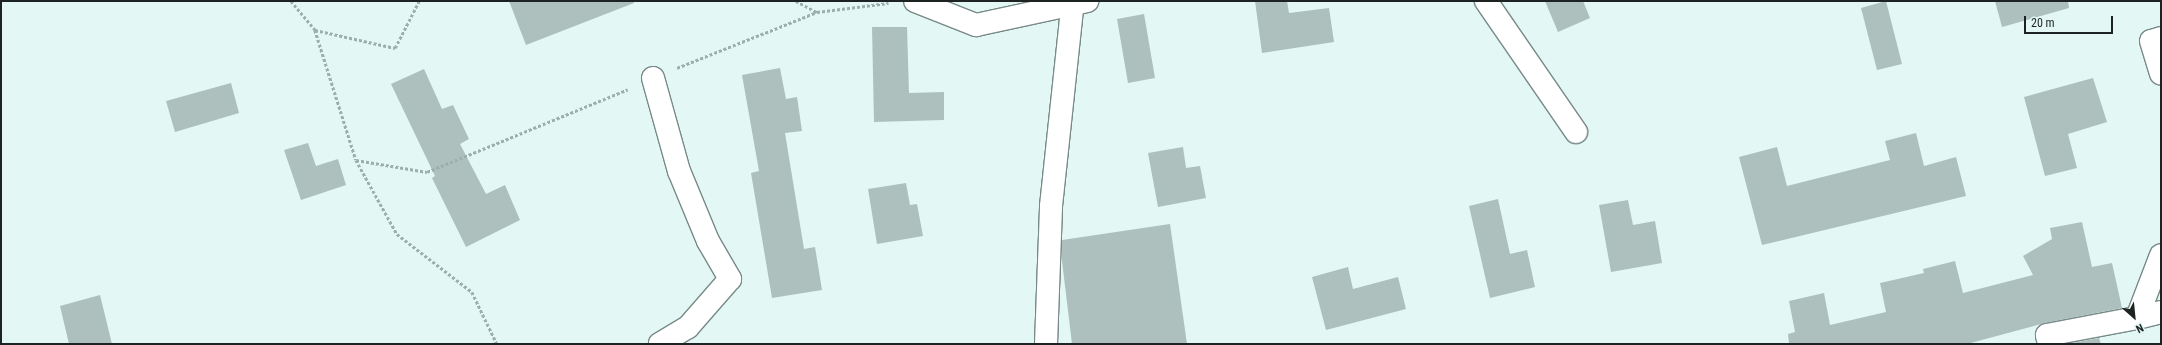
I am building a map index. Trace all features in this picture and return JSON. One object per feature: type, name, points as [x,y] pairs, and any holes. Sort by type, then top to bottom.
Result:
[{"type":"street","points":[[915,1],[976,25],[1078,2],[1051,206],[1046,344]]},
{"type":"street","points":[[1486,1],[1576,132]]},
{"type":"street","points":[[2161,38],[2151,41],[2161,73]]},
{"type":"street","points":[[653,78],[679,171],[708,241],[730,279],[688,327],[660,344]]},
{"type":"street","points":[[2137,318],[2161,255]]},
{"type":"street","points":[[2049,344],[2047,335],[2161,312]]},
{"type":"path","points":[[291,1],[315,30],[356,160],[397,234],[472,292],[498,344]]},
{"type":"path","points":[[315,30],[394,48],[419,1]]},
{"type":"path","points":[[796,1],[817,12]]},
{"type":"path","points":[[356,160],[428,172],[653,78],[817,12],[893,2]]},
{"type":"building","points":[[509,1],[634,1],[634,3],[526,45]]},
{"type":"building","points":[[1255,1],[1287,1],[1289,13],[1329,8],[1334,42],[1262,53]]},
{"type":"building","points":[[1545,1],[1583,1],[1590,18],[1558,32]]},
{"type":"building","points":[[1886,1],[1902,64],[1877,70],[1861,8]]},
{"type":"building","points":[[1995,1],[2068,1],[2069,8],[2002,27]]},
{"type":"building","points":[[1144,14],[1155,78],[1128,83],[1117,19]]},
{"type":"building","points":[[872,27],[907,27],[909,93],[944,92],[944,120],[874,122]]},
{"type":"building","points":[[780,68],[786,99],[797,97],[802,131],[785,133],[804,249],[815,247],[822,290],[772,298],[751,173],[759,171],[742,75]]},
{"type":"building","points":[[424,69],[442,109],[453,105],[469,139],[460,144],[486,194],[505,185],[520,220],[466,247],[432,178],[435,176],[391,84]]},
{"type":"building","points":[[2093,78],[2107,122],[2068,134],[2077,168],[2045,176],[2024,97]]},
{"type":"building","points":[[231,83],[239,113],[175,132],[166,101]]},
{"type":"building","points":[[1916,133],[1924,166],[1956,157],[1966,196],[1762,245],[1739,157],[1777,147],[1787,186],[1890,160],[1885,141]]},
{"type":"building","points":[[308,143],[316,166],[338,159],[346,185],[301,200],[284,150]]},
{"type":"building","points":[[1183,147],[1186,168],[1200,166],[1206,198],[1158,207],[1148,153]]},
{"type":"building","points":[[906,183],[910,205],[917,204],[923,236],[877,244],[868,189]]},
{"type":"building","points":[[1498,199],[1510,254],[1527,250],[1535,287],[1490,298],[1469,206]]},
{"type":"building","points":[[1628,200],[1633,225],[1655,221],[1662,263],[1611,272],[1599,205]]},
{"type":"building","points":[[2082,222],[2092,267],[2112,263],[2122,308],[2045,323],[1967,344],[1789,344],[1788,334],[1795,332],[1789,301],[1824,293],[1830,325],[1886,312],[1880,283],[1924,273],[1923,269],[1955,261],[1963,293],[2033,275],[2023,256],[2052,239],[2050,228]]},
{"type":"building","points":[[1170,224],[1187,344],[1072,344],[1062,261],[1062,240]]},
{"type":"building","points":[[1348,267],[1353,289],[1398,277],[1406,309],[1326,330],[1312,277]]},
{"type":"building","points":[[100,295],[112,344],[69,344],[60,306]]},
{"type":"building","points":[[2099,338],[2101,344],[2067,344]]}]
